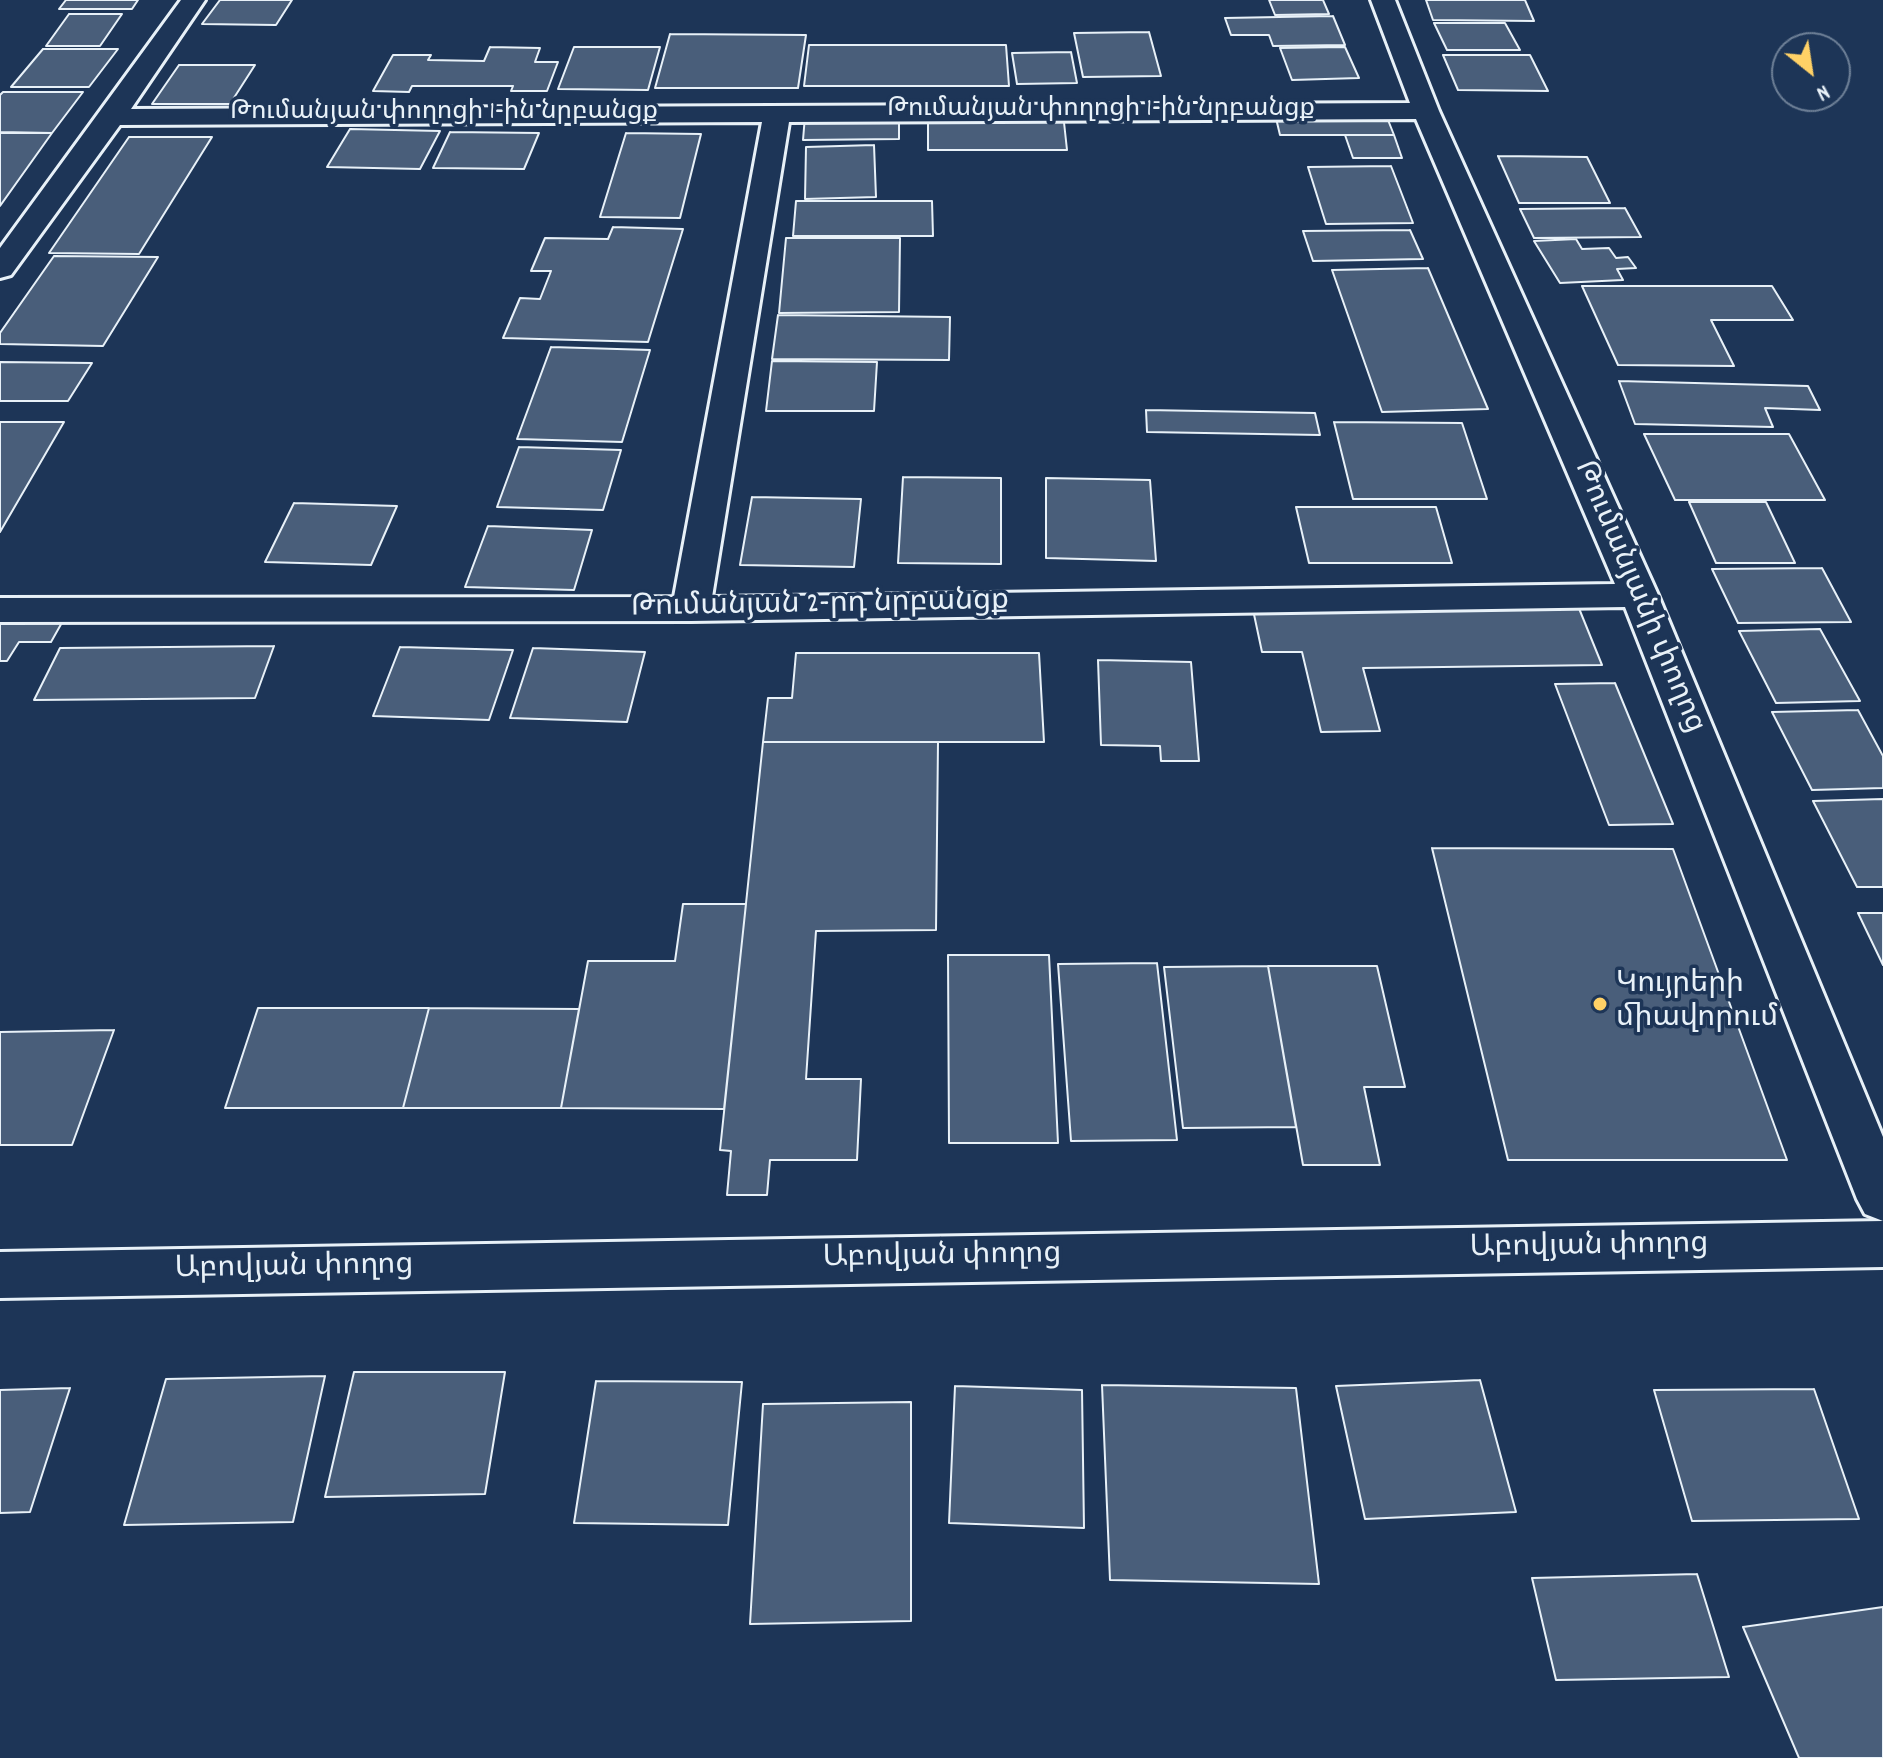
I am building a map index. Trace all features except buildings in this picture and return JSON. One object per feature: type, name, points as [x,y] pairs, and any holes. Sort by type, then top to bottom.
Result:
[{"type":"street","points":[[0,269],[193,0]]},
{"type":"street","name":"Թումանյանի փողոց","points":[[1383,0],[1426,111],[1639,595],[1883,1199]]},
{"type":"street","name":"Թումանյան փողոցի 1-ին նրբանցք","points":[[112,117],[1426,111]]},
{"type":"street","points":[[691,609],[777,112]]},
{"type":"street","name":"Թումանյան 2-րդ նրբանցք","points":[[0,610],[691,609],[1639,595]]},
{"type":"street","name":"Աբովյան փողոց","points":[[0,1275],[1883,1244]]},
{"type":"place","name":"Կույրերի միավորում","points":[[1600,1004]]}]
